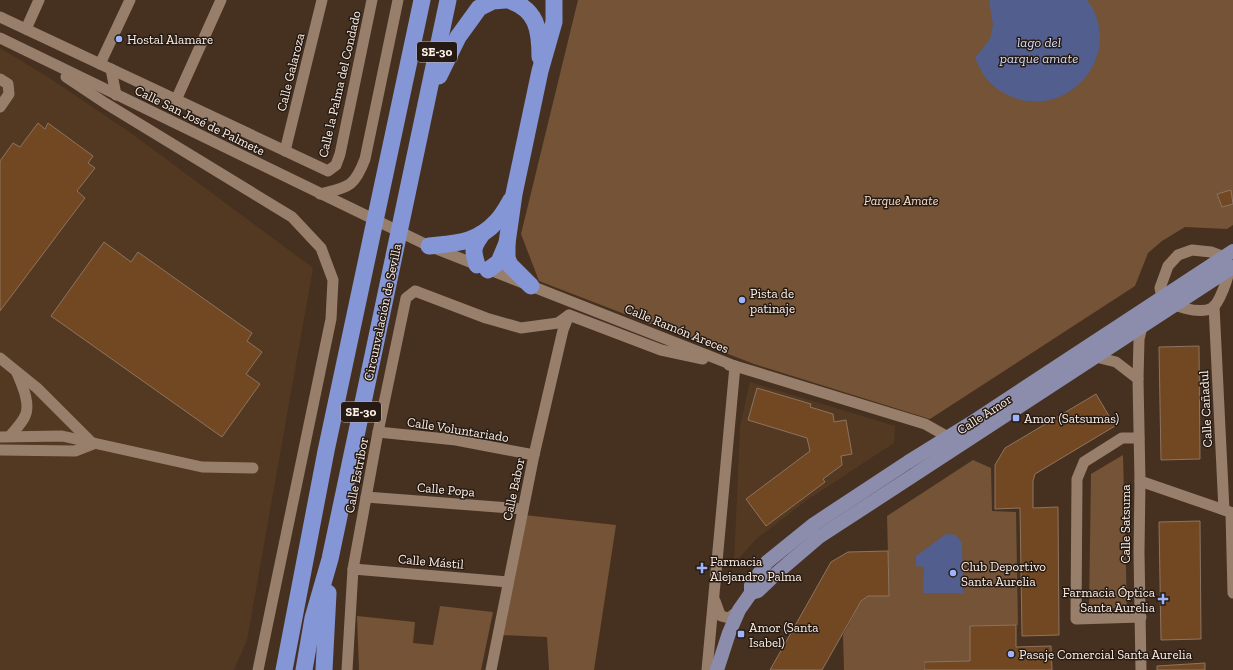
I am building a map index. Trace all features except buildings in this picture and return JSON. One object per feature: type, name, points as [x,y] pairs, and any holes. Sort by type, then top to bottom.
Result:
[{"type":"highway","name":"Circunvalación de Sevilla","points":[[284,670],[326,451],[422,0]]},
{"type":"highway","name":"Circunvalación de Sevilla","points":[[304,670],[313,618],[330,559],[448,0]]},
{"type":"highway","points":[[426,103],[458,37],[470,18],[479,8],[493,1],[507,0],[519,3],[536,23],[540,43],[540,71]]},
{"type":"highway","points":[[531,286],[510,265],[507,243],[514,194],[540,71],[554,22],[554,0]]},
{"type":"highway","points":[[507,243],[498,262],[482,268],[474,254],[474,245],[480,236],[498,220],[514,194]]},
{"type":"highway","points":[[429,246],[461,243],[480,236]]},
{"type":"highway","points":[[275,670],[326,451]]},
{"type":"highway","points":[[324,670],[330,559]]},
{"type":"main road","name":"Calle Amor","points":[[952,442],[971,423],[1149,305],[1230,261]]},
{"type":"main road","name":"Calle Amor","points":[[717,670],[739,610],[751,593],[758,591],[819,537],[952,442],[1096,357],[1174,305],[1230,261]]},
{"type":"street","points":[[26,29],[39,0]]},
{"type":"street","points":[[100,64],[130,0]]},
{"type":"street","points":[[176,100],[222,0]]},
{"type":"street","name":"Calle Galaroza","points":[[285,151],[322,0]]},
{"type":"street","name":"Calle la Palma del Condado","points":[[328,171],[336,166],[340,154],[372,0]]},
{"type":"street","points":[[320,194],[348,186],[359,175],[365,159],[398,0]]},
{"type":"street","name":"Calle San José de Palmete","points":[[0,18],[328,171]]},
{"type":"street","name":"Calle San José de Palmete","points":[[0,38],[388,226]]},
{"type":"street","points":[[32,54],[105,103],[292,217],[321,248],[333,280],[331,319],[258,670]]},
{"type":"street","points":[[111,69],[116,95]]},
{"type":"street","points":[[0,79],[8,84],[9,94],[0,107]]},
{"type":"street","name":"Calle Ramón Areces","points":[[388,226],[429,246],[482,268],[736,366],[925,424],[952,442]]},
{"type":"street","points":[[1192,250],[1211,252],[1230,261],[1224,286],[1216,304],[1211,308],[1201,310],[1174,305],[1162,297],[1160,288],[1162,281],[1168,266],[1178,255],[1192,250]]},
{"type":"street","name":"Calle Estribor","points":[[347,670],[353,569],[378,432],[406,298],[415,291],[486,318],[521,328],[558,323],[569,315]]},
{"type":"street","name":"Calle Satsuma","points":[[1141,670],[1138,379],[1139,339],[1149,305]]},
{"type":"street","name":"Calle Cañadul","points":[[1214,306],[1229,512],[1233,593]]},
{"type":"street","points":[[569,315],[661,350],[736,366],[707,670]]},
{"type":"street","name":"Calle Babor","points":[[491,670],[534,456],[563,330],[569,315]]},
{"type":"street","points":[[1096,357],[1116,362],[1138,379]]},
{"type":"street","points":[[0,358],[37,388],[93,444]]},
{"type":"street","points":[[5,436],[26,416],[26,400],[23,386],[15,369]]},
{"type":"street","name":"Calle Voluntariado","points":[[378,432],[456,440],[534,456]]},
{"type":"street","points":[[5,436],[62,436],[202,467],[253,468]]},
{"type":"street","points":[[1139,438],[1122,438],[1084,462],[1077,480],[1076,619],[1141,617]]},
{"type":"street","points":[[0,450],[75,451],[93,444]]},
{"type":"street","points":[[1140,481],[1229,512]]},
{"type":"street","name":"Calle Popa","points":[[366,497],[523,509]]},
{"type":"street","name":"Calle Mástil","points":[[353,569],[508,582]]},
{"type":"street","points":[[714,596],[718,612],[721,616],[729,618],[739,610]]},
{"type":"shaded area","points":[[0,48],[51,79],[135,136],[313,268],[247,640],[234,670],[0,670]]},
{"type":"shaded area","points":[[750,382],[895,426],[894,443],[807,500],[756,539],[734,564],[740,427]]},
{"type":"green space","name":"Parque Amate","points":[[578,0],[1233,0],[1233,225],[1227,229],[1185,227],[1162,241],[1148,253],[1135,286],[930,419],[754,364],[539,281],[521,234]]},
{"type":"green space","points":[[1123,455],[1127,608],[1089,609],[1091,474]]},
{"type":"green space","name":"Club Deportivo Santa Aurelia","points":[[973,460],[991,468],[992,511],[1016,512],[1018,625],[970,626],[970,661],[923,662],[923,670],[844,670],[843,635],[861,601],[868,596],[889,595],[887,516]]},
{"type":"green space","points":[[524,515],[616,525],[594,670],[549,670],[547,637],[500,635]]},
{"type":"green space","points":[[440,606],[493,612],[481,670],[359,670],[357,616],[415,622],[413,643],[433,645]]},
{"type":"water","name":"lago del parque amate","points":[[989,0],[1087,0],[1097,20],[1100,40],[1096,59],[1086,76],[1072,90],[1054,99],[1034,102],[1012,97],[994,86],[985,77],[975,58],[990,39],[993,25]]},
{"type":"water","points":[[946,534],[956,535],[962,543],[963,593],[923,593],[924,567],[916,566],[916,556]]},
{"type":"place","name":"Hostal Alamare","points":[[119,39]]},
{"type":"place","name":"Pista de patinaje","points":[[742,300]]},
{"type":"place","name":"Amor (Satsumas)","points":[[1016,418]]},
{"type":"place","name":"Farmacia Alejandro Palma","points":[[702,568]]},
{"type":"place","name":"Club Deportivo Santa Aurelia","points":[[953,573]]},
{"type":"place","name":"Farmacia Óptica Santa Aurelia","points":[[1163,599]]},
{"type":"place","name":"Amor (Santa Isabel)","points":[[741,634]]},
{"type":"place","name":"Pasaje Comercial Santa Aurelia","points":[[1011,654]]}]
